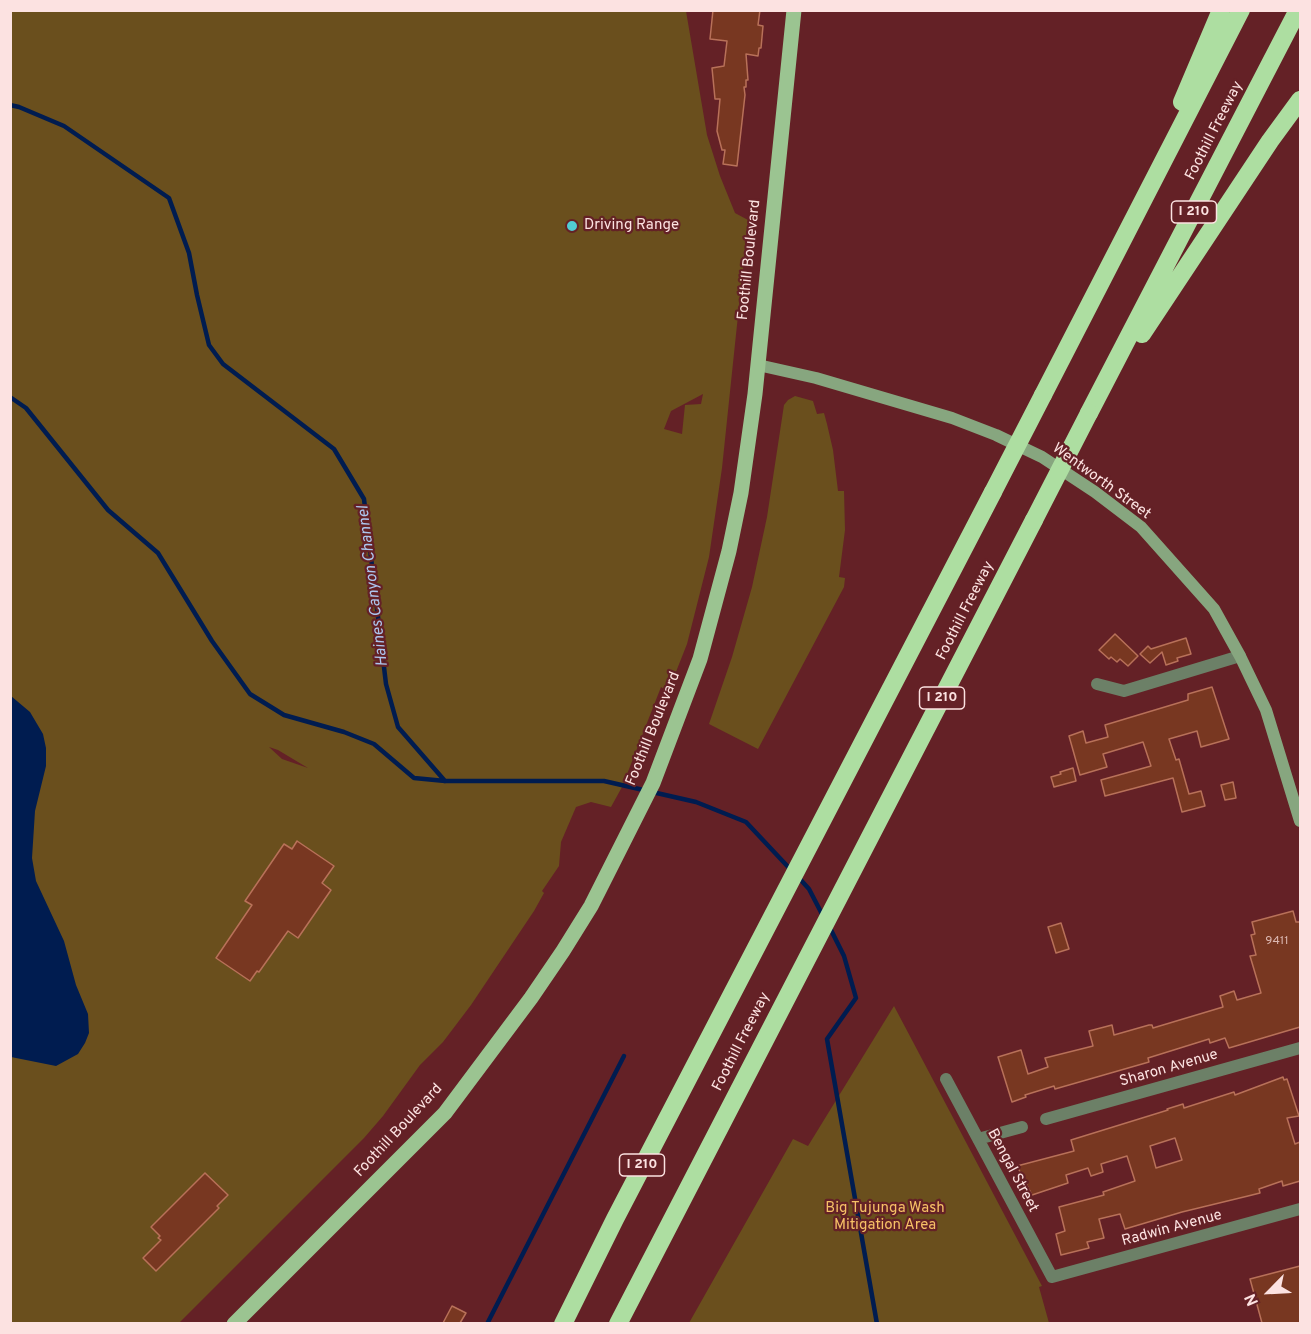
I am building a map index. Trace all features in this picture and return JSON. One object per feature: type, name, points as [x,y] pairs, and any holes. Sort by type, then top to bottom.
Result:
[{"type":"highway","points":[[1113,260],[1221,10]]},
{"type":"highway","name":"Foothill Freeway","points":[[562,1323],[1241,10]]},
{"type":"highway","name":"Foothill Freeway","points":[[618,1323],[1298,10]]},
{"type":"highway","points":[[1089,413],[1270,141],[1300,100]]},
{"type":"main road","name":"Foothill Boulevard","points":[[234,1323],[445,1113],[531,998],[563,951],[591,906],[653,783],[700,659],[729,551],[743,483],[758,365],[794,10]]},
{"type":"main road","name":"Wentworth Street","points":[[758,365],[816,378],[952,418],[996,435],[1042,457],[1095,492],[1141,527],[1214,609],[1240,656],[1266,710],[1300,821]]},
{"type":"street","points":[[1097,684],[1124,691],[1240,656]]},
{"type":"street","name":"Sharon Avenue","points":[[1046,1119],[1300,1048]]},
{"type":"street","name":"Bengal Street","points":[[946,1079],[1052,1277]]},
{"type":"street","points":[[978,1139],[1022,1127]]},
{"type":"street","name":"Radwin Avenue","points":[[1052,1277],[1300,1209]]},
{"type":"green space","points":[[10,11],[686,11],[707,135],[735,213],[748,220],[722,468],[709,557],[687,644],[668,692],[661,687],[622,787],[611,807],[591,802],[576,807],[561,842],[559,866],[542,891],[544,893],[534,911],[471,1005],[443,1042],[420,1065],[383,1116],[364,1138],[179,1323],[11,1323]],"holes":[[[703,394],[701,404],[685,405],[682,434],[664,429],[671,411]],[[269,747],[278,750],[308,768],[282,759]]]},
{"type":"green space","points":[[795,396],[813,401],[817,414],[824,413],[833,450],[838,491],[844,491],[845,530],[839,577],[845,578],[844,587],[758,749],[709,724],[732,657],[752,587],[767,517],[784,405]]},
{"type":"green space","name":"Big Tujunga Wash Mitigation Area","points":[[894,1006],[1042,1286],[1039,1287],[1049,1323],[689,1323],[793,1139],[808,1146]]},
{"type":"water","points":[[11,696],[30,712],[43,734],[46,766],[35,811],[32,858],[36,881],[64,941],[76,985],[88,1014],[89,1033],[85,1043],[78,1054],[56,1066],[11,1057]]},
{"type":"building","points":[[713,10],[760,10],[758,25],[763,26],[758,56],[746,54],[748,80],[744,87],[737,166],[723,164],[725,150],[722,150],[717,131],[720,99],[715,99],[712,68],[724,66],[727,41],[710,39]]},
{"type":"building","points":[[1115,634],[1138,656],[1128,666],[1120,659],[1117,662],[1111,657],[1109,659],[1099,650]]},
{"type":"building","points":[[1186,638],[1191,654],[1177,658],[1178,661],[1166,665],[1162,652],[1150,663],[1140,654],[1148,646],[1151,649]]},
{"type":"building","points":[[1212,687],[1229,739],[1201,747],[1197,731],[1169,739],[1176,760],[1179,759],[1189,794],[1201,791],[1205,806],[1182,812],[1173,778],[1105,796],[1101,780],[1151,766],[1143,742],[1103,754],[1107,767],[1080,775],[1069,736],[1083,731],[1086,743],[1108,737],[1105,725],[1188,700],[1188,694]]},
{"type":"building","points":[[1073,768],[1076,781],[1054,787],[1051,777]]},
{"type":"building","points":[[1233,782],[1236,798],[1225,800],[1221,785]]},
{"type":"building","points":[[297,841],[334,866],[322,883],[331,890],[298,938],[288,931],[250,981],[216,958],[252,905],[245,901],[284,844],[292,849]]},
{"type":"building","points":[[1293,911],[1296,922],[1300,922],[1300,1027],[1229,1048],[1225,1038],[1210,1043],[1209,1039],[1148,1058],[1149,1062],[1055,1089],[1054,1086],[1025,1095],[1026,1097],[1012,1102],[998,1057],[1021,1050],[1028,1074],[1048,1067],[1045,1058],[1093,1046],[1089,1031],[1112,1025],[1114,1035],[1149,1025],[1153,1028],[1223,1007],[1220,996],[1234,991],[1237,1000],[1261,993],[1250,956],[1256,955],[1251,935],[1255,934],[1252,922]]},
{"type":"building","points":[[1061,923],[1069,949],[1056,953],[1048,927]]},
{"type":"building","points":[[1283,1077],[1284,1080],[1287,1079],[1299,1116],[1287,1118],[1295,1144],[1300,1142],[1300,1181],[1283,1186],[1282,1181],[1259,1189],[1260,1193],[1125,1229],[1120,1214],[1099,1219],[1104,1238],[1087,1242],[1089,1248],[1061,1255],[1056,1234],[1065,1231],[1059,1207],[1104,1195],[1103,1192],[1135,1181],[1127,1156],[1101,1164],[1103,1172],[1091,1176],[1088,1168],[1066,1175],[1068,1183],[1032,1195],[1017,1166],[1074,1151],[1071,1140],[1183,1104],[1184,1108],[1234,1092],[1235,1095]],"holes":[[[1175,1138],[1182,1160],[1156,1168],[1150,1146]]]},
{"type":"building","points":[[205,1173],[228,1195],[217,1206],[219,1208],[156,1271],[143,1258],[161,1240],[151,1227]]},
{"type":"building","points":[[1300,1266],[1300,1323],[1262,1323],[1250,1279]]},
{"type":"building","points":[[452,1306],[466,1313],[460,1323],[443,1323]]},
{"type":"waterway","name":"Haines Canyon Channel","points":[[10,105],[64,126],[169,198],[189,253],[209,345],[223,364],[334,449],[364,499],[386,684],[398,727],[445,781]]},
{"type":"waterway","name":"Haines Canyon Channel","points":[[10,397],[26,408],[108,510],[158,553],[212,641],[250,694],[284,715],[344,732],[374,744],[414,778],[445,781],[604,781],[696,802],[746,822],[791,870]]},
{"type":"waterway","name":"Haines Canyon Channel","points":[[799,878],[809,889],[823,916]]},
{"type":"waterway","name":"Haines Canyon Channel","points":[[829,926],[844,956],[856,998],[827,1039],[877,1324]]},
{"type":"waterway","points":[[487,1324],[624,1056]]},
{"type":"place","name":"Driving Range","points":[[572,226]]}]
